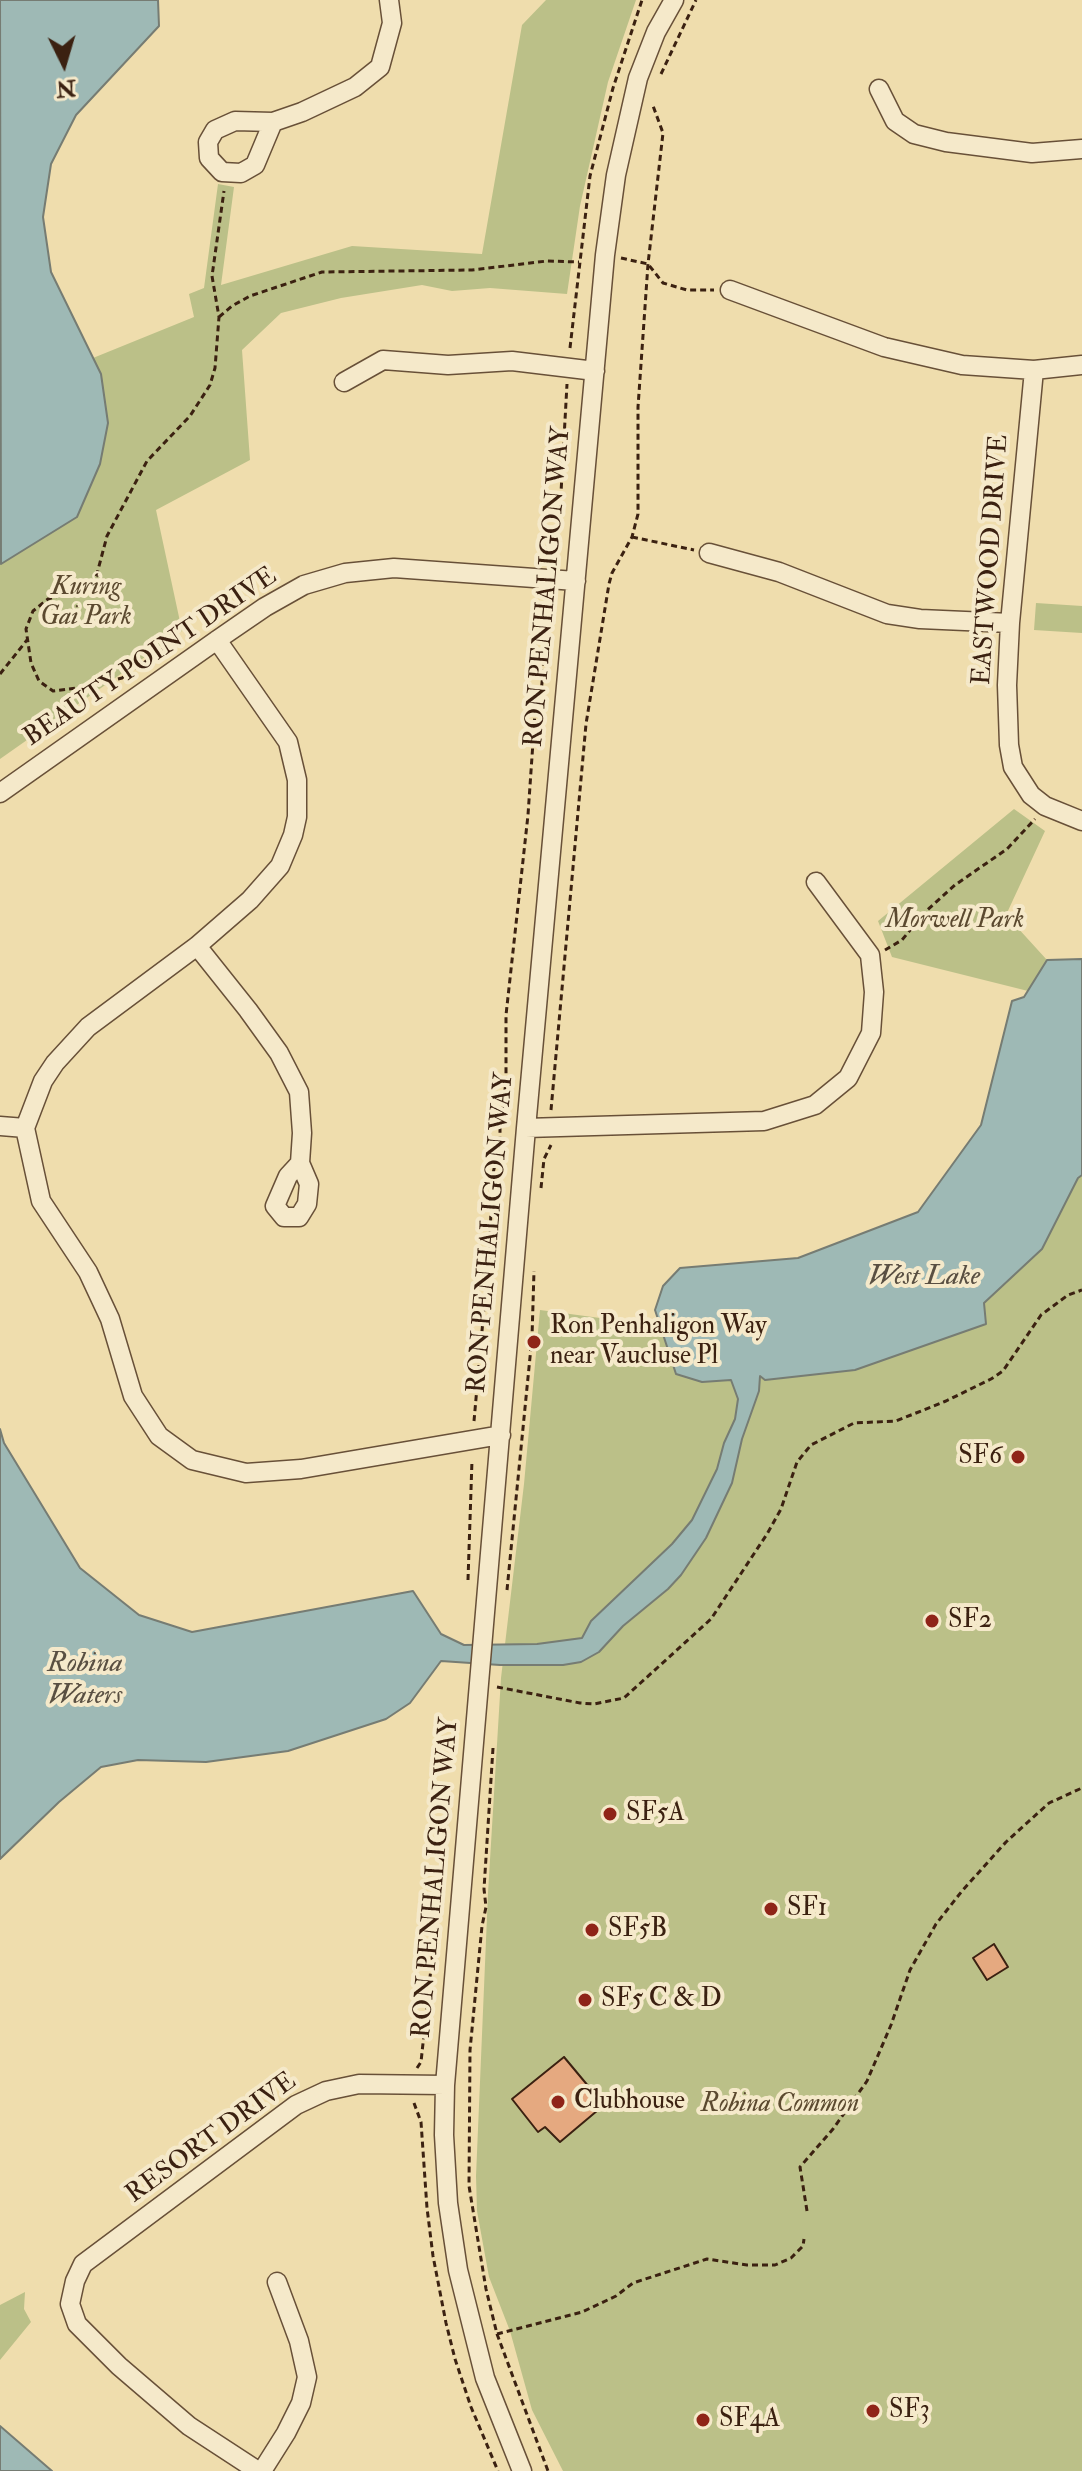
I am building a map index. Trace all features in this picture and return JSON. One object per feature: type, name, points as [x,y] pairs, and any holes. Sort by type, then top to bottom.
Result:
[{"type":"street","points":[[273,122],[255,165],[241,173],[222,172],[209,158],[208,142],[215,130],[235,121],[273,122],[355,87],[380,67],[392,23],[389,0]]},
{"type":"street","name":"RON PENHALIGON WAY","points":[[522,2471],[485,2378],[458,2270],[448,2203],[445,2085],[487,1684],[485,1630],[526,1128],[605,255],[616,175],[638,78],[656,32],[674,0]]},
{"type":"street","points":[[879,89],[895,121],[914,134],[946,142],[1032,153],[1082,149]]},
{"type":"street","points":[[730,290],[884,347],[962,365],[1034,370],[1082,365]]},
{"type":"street","points":[[344,382],[383,360],[448,365],[512,361],[595,371]]},
{"type":"street","name":"EASTWOOD DRIVE","points":[[1034,370],[1007,685],[1010,754],[1020,781],[1045,806]]},
{"type":"street","points":[[709,553],[779,572],[887,614],[920,619],[1010,623]]},
{"type":"street","name":"BEAUTY POINT DRIVE","points":[[0,793],[217,640],[304,585],[345,573],[394,568],[576,581]]},
{"type":"street","points":[[217,640],[288,742],[297,780],[297,817],[293,835],[280,866],[250,900],[197,946],[113,1007],[67,1047],[43,1081],[25,1128],[41,1201],[88,1272],[110,1319],[133,1396],[159,1436],[192,1460],[246,1473],[301,1469],[501,1435]]},
{"type":"street","points":[[1045,806],[1082,821]]},
{"type":"street","points":[[526,1128],[764,1121],[815,1105],[848,1078],[871,1033],[874,992],[870,955],[816,882]]},
{"type":"street","points":[[197,946],[279,1053],[299,1092],[302,1133],[300,1163]]},
{"type":"street","points":[[0,1126],[25,1128]]},
{"type":"street","name":"RESORT DRIVE","points":[[260,2471],[189,2426],[119,2366],[77,2324],[70,2304],[83,2264],[296,2105],[326,2091],[359,2084],[445,2085]]},
{"type":"street","points":[[260,2471],[286,2433],[301,2403],[307,2377],[299,2341],[277,2282]]},
{"type":"path","points":[[659,79],[696,0]]},
{"type":"path","points":[[540,1196],[544,1159],[551,1144],[550,1127],[586,724],[609,584],[632,537],[638,514],[638,407],[648,264],[663,133],[652,101]]},
{"type":"path","points":[[189,660],[176,640],[122,678],[53,691],[39,681],[31,663],[26,629],[33,611],[48,599],[85,591],[94,585],[107,536],[147,461],[190,416],[210,385],[215,368],[219,317],[212,276],[225,190],[232,173]]},
{"type":"path","points":[[605,255],[648,264],[663,283],[687,290],[730,290]]},
{"type":"path","points":[[219,317],[250,296],[322,272],[472,270],[547,261],[579,262]]},
{"type":"path","points":[[542,552],[549,548],[559,529],[567,384]]},
{"type":"path","points":[[632,537],[709,553]]},
{"type":"path","points":[[474,1424],[489,1270],[492,1178],[500,1142],[506,1082],[506,1015],[528,815],[535,713],[543,671],[546,621],[536,600]]},
{"type":"path","points":[[0,674],[27,640]]},
{"type":"path","points":[[870,955],[902,940],[925,912],[955,885],[1007,849],[1045,806]]},
{"type":"path","points":[[504,1601],[532,1337],[534,1271]]},
{"type":"path","points":[[487,1684],[580,1703],[594,1704],[624,1698],[711,1619],[774,1522],[797,1462],[811,1445],[854,1423],[896,1421],[991,1379],[1003,1371],[1041,1315],[1068,1295],[1082,1290]]},
{"type":"path","points":[[468,1585],[472,1460]]},
{"type":"path","points":[[493,1744],[484,1889],[486,1907],[470,2050],[469,2186],[486,2289],[497,2334],[548,2471]]},
{"type":"path","points":[[415,2074],[421,2062],[451,1781]]},
{"type":"path","points":[[807,2211],[800,2167],[833,2129],[867,2081],[910,1970],[936,1924],[1006,1842],[1049,1803],[1082,1788]]},
{"type":"path","points":[[497,2334],[582,2312],[608,2300],[633,2283],[707,2259],[747,2265],[775,2265],[791,2258],[803,2246],[804,2239]]},
{"type":"green space","name":"Kuring Gai Park","points":[[546,0],[636,0],[608,82],[580,206],[567,294],[490,288],[452,291],[422,285],[341,298],[281,313],[242,350],[250,460],[156,510],[182,631],[0,759],[0,564],[76,517],[100,464],[108,423],[101,375],[93,358],[194,317],[189,294],[204,288],[218,184],[234,187],[221,285],[352,246],[482,254],[522,25]]},
{"type":"green space","points":[[1036,603],[1082,606],[1082,633],[1034,630]]},
{"type":"green space","name":"Morwell Park","points":[[1014,809],[1045,831],[1006,915],[1047,960],[1028,991],[892,957],[878,921]]},
{"type":"green space","name":"Robina Common","points":[[1082,1175],[1082,2471],[563,2471],[532,2410],[510,2331],[489,2277],[477,2211],[476,2176],[501,1678],[524,1484],[540,1310],[660,1326],[676,1374],[760,1375],[765,1380],[855,1370],[984,1303],[1042,1249]]},
{"type":"green space","points":[[25,2292],[24,2309],[31,2322],[0,2360],[0,2305]]},
{"type":"water","points":[[0,0],[158,0],[159,26],[76,115],[51,164],[43,217],[51,272],[101,374],[108,423],[100,464],[77,517],[1,564]]},
{"type":"water","points":[[1082,959],[1082,1175],[1042,1249],[984,1303],[986,1324],[855,1370],[765,1380],[760,1376],[759,1391],[742,1439],[732,1483],[706,1538],[668,1589],[623,1626],[599,1652],[581,1662],[563,1665],[441,1661],[410,1703],[386,1719],[288,1751],[206,1762],[138,1760],[101,1767],[59,1802],[0,1859],[0,1429],[4,1443],[80,1568],[139,1615],[192,1632],[413,1591],[441,1634],[464,1645],[537,1644],[582,1638],[591,1621],[672,1544],[692,1520],[717,1469],[735,1419],[738,1399],[731,1380],[702,1382],[676,1374],[655,1310],[663,1286],[680,1268],[798,1258],[918,1212],[981,1125],[1012,1001],[1024,997],[1047,960]]},
{"type":"water","points":[[0,2426],[52,2471],[0,2471]]},
{"type":"building","points":[[994,1944],[1008,1967],[987,1980],[973,1958]]},
{"type":"building","name":"Clubhouse","points":[[564,2057],[604,2105],[560,2142],[545,2127],[538,2132],[512,2099]]},
{"type":"place","name":"Ron Penhaligon Way near Vaucluse Pl","points":[[534,1342]]},
{"type":"place","name":"SF6","points":[[1018,1457]]},
{"type":"place","name":"SF2","points":[[932,1621]]},
{"type":"place","name":"SF5A","points":[[610,1814]]},
{"type":"place","name":"SF1","points":[[771,1909]]},
{"type":"place","name":"SF5B","points":[[592,1930]]},
{"type":"place","name":"SF5 C & D","points":[[585,2000]]},
{"type":"place","name":"Clubhouse","points":[[558,2102]]},
{"type":"place","name":"SF3","points":[[873,2411]]},
{"type":"place","name":"SF4A","points":[[703,2420]]},
{"type":"water label","name":"West Lake","points":[[924,1278]]},
{"type":"water label","name":"Robina Waters","points":[[85,1681]]}]
